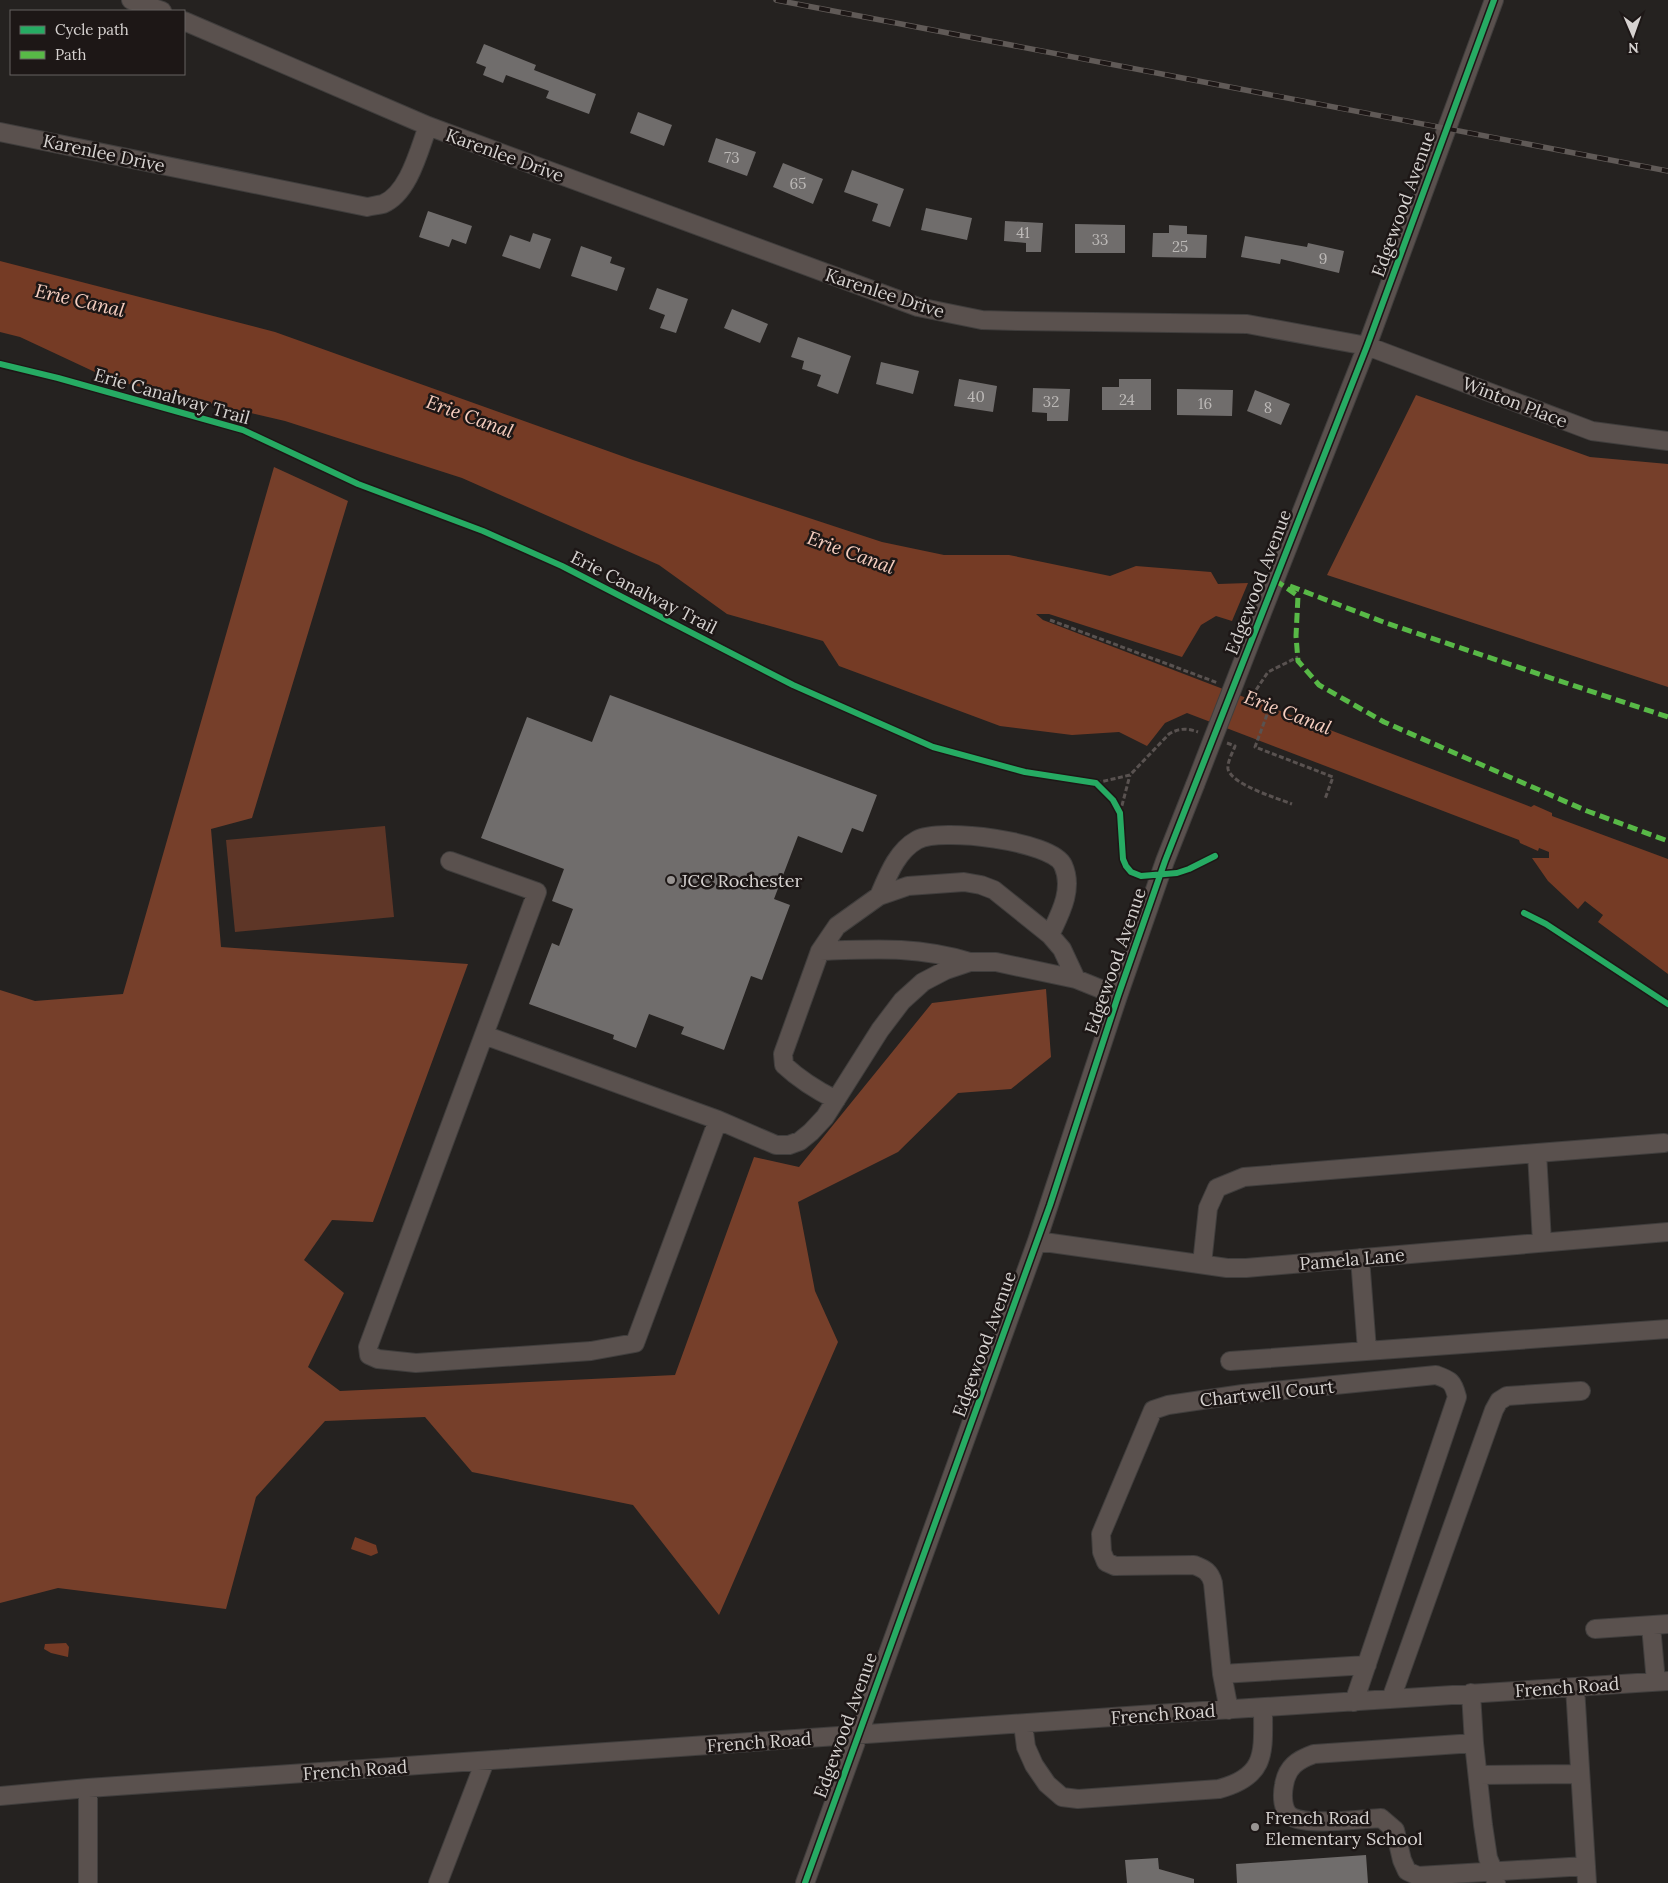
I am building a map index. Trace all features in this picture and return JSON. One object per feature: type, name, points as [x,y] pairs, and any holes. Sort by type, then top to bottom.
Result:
[{"type":"street","points":[[130,0],[159,10]]},
{"type":"street","name":"Edgewood Avenue","points":[[805,1883],[1037,1241],[1165,861],[1367,346],[1494,0]]},
{"type":"street","name":"Karenlee Drive","points":[[185,21],[428,126],[918,307],[982,320],[1017,322],[1247,324],[1367,346]]},
{"type":"street","name":"Karenlee Drive","points":[[0,132],[367,207],[383,204],[398,194],[412,171],[428,126]]},
{"type":"street","name":"Winton Place","points":[[1367,346],[1592,431],[1668,441]]},
{"type":"street","points":[[879,896],[902,852],[915,841],[925,836],[957,834],[998,839],[1052,854],[1063,864],[1067,885],[1062,908],[1050,935]]},
{"type":"street","points":[[450,861],[537,892],[368,1347],[369,1355],[378,1359],[416,1363],[591,1351],[635,1343],[718,1120]]},
{"type":"street","points":[[836,1100],[809,1086],[784,1066],[783,1054],[820,951],[837,926],[879,896],[908,886],[939,882],[964,882],[994,890],[1050,935],[1062,949],[1076,979]]},
{"type":"street","points":[[820,951],[918,950],[948,955],[970,962],[996,962],[1076,979],[1118,996]]},
{"type":"street","points":[[484,1035],[718,1120],[776,1145],[789,1146],[811,1132],[825,1116],[880,1030],[902,1001],[923,982],[946,970],[970,962]]},
{"type":"street","points":[[1202,1264],[1208,1208],[1216,1188],[1244,1177],[1664,1143]]},
{"type":"street","points":[[1537,1153],[1542,1242]]},
{"type":"street","name":"Pamela Lane","points":[[1037,1241],[1227,1268],[1246,1268],[1668,1232]]},
{"type":"street","points":[[1360,1258],[1367,1350]]},
{"type":"street","points":[[1230,1362],[1367,1350],[1668,1329]]},
{"type":"street","name":"Chartwell Court","points":[[1229,1710],[1222,1674],[1211,1574],[1204,1568],[1194,1565],[1115,1566],[1106,1562],[1102,1552],[1101,1534],[1153,1410],[1168,1405],[1243,1394],[1436,1375],[1449,1380],[1454,1387],[1457,1397],[1354,1702]]},
{"type":"street","points":[[1391,1699],[1494,1410],[1499,1402],[1507,1396],[1581,1391]]},
{"type":"street","points":[[1595,1629],[1660,1625],[1662,1681]]},
{"type":"street","points":[[1222,1674],[1367,1665]]},
{"type":"street","name":"French Road","points":[[0,1796],[88,1788],[1662,1681]]},
{"type":"street","points":[[1474,1743],[1314,1754],[1300,1759],[1287,1773],[1283,1787],[1284,1807],[1290,1817],[1305,1822],[1381,1818],[1395,1830],[1402,1860],[1408,1871],[1418,1876],[1586,1875],[1575,1687]]},
{"type":"street","points":[[1471,1694],[1474,1743],[1488,1858],[1495,1877]]},
{"type":"street","points":[[1023,1724],[1026,1747],[1034,1765],[1047,1784],[1062,1796],[1088,1798],[1219,1789],[1234,1785],[1252,1774],[1262,1754],[1263,1708]]},
{"type":"street","points":[[438,1883],[485,1761]]},
{"type":"street","points":[[1478,1775],[1579,1774]]},
{"type":"street","points":[[88,1788],[88,1883]]},
{"type":"path","points":[[1050,620],[1224,685]]},
{"type":"path","points":[[1252,696],[1268,672],[1298,657]]},
{"type":"path","points":[[1243,692],[1271,704],[1255,747],[1334,777],[1325,799]]},
{"type":"path","points":[[1120,813],[1130,775],[1169,734],[1183,729],[1199,733]]},
{"type":"path","points":[[1226,743],[1235,746],[1228,766],[1228,770],[1235,778],[1243,784],[1292,804]]},
{"type":"path","points":[[1087,781],[1096,783],[1130,775]]},
{"type":"path","points":[[1096,783],[1102,788]]},
{"type":"path","points":[[1114,800],[1120,813],[1121,822]]},
{"type":"shaded area","points":[[1416,395],[1590,457],[1668,464],[1668,687],[1327,575]]},
{"type":"shaded area","points":[[274,467],[348,501],[252,818],[211,829],[221,947],[468,964],[373,1222],[332,1220],[304,1260],[344,1293],[308,1367],[340,1391],[675,1375],[754,1157],[799,1167],[932,1003],[1046,989],[1051,1057],[1011,1089],[958,1093],[898,1152],[798,1202],[815,1291],[838,1342],[719,1615],[633,1505],[472,1472],[425,1417],[325,1421],[256,1497],[226,1609],[58,1588],[0,1603],[0,990],[35,1001],[123,994]]},
{"type":"shaded area","points":[[385,826],[394,917],[235,932],[226,840]]},
{"type":"water","name":"Erie Canal","points":[[0,261],[275,332],[633,460],[882,542],[944,555],[1009,555],[1110,576],[1136,566],[1211,572],[1218,584],[1248,583],[1232,621],[1216,616],[1201,625],[1182,657],[1049,614],[1036,614],[1043,620],[1531,807],[1534,805],[1552,813],[1552,816],[1668,859],[1668,974],[1598,922],[1603,915],[1585,901],[1578,909],[1548,881],[1532,858],[1549,858],[1549,852],[1539,848],[1538,851],[1520,843],[1519,840],[1187,713],[1165,723],[1147,746],[1119,732],[1072,735],[1000,726],[839,666],[823,641],[727,614],[659,565],[462,478],[285,421],[112,380],[20,337],[0,332]]},
{"type":"water","points":[[355,1537],[376,1545],[378,1553],[371,1556],[351,1549]]},
{"type":"water","points":[[66,1643],[69,1647],[68,1657],[51,1653],[44,1649],[45,1644]]},
{"type":"building","points":[[484,44],[536,65],[534,70],[596,94],[589,114],[546,98],[549,91],[506,75],[503,83],[483,75],[486,67],[476,63]]},
{"type":"building","points":[[638,112],[672,125],[664,146],[630,133]]},
{"type":"building","points":[[716,138],[756,152],[747,176],[708,162]]},
{"type":"building","points":[[783,163],[823,179],[813,204],[773,187]]},
{"type":"building","points":[[852,170],[904,189],[890,227],[872,221],[878,204],[844,192]]},
{"type":"building","points":[[926,208],[972,218],[967,240],[921,230]]},
{"type":"building","points":[[428,211],[472,226],[466,244],[452,239],[449,247],[419,237]]},
{"type":"building","points":[[1005,221],[1043,223],[1041,252],[1026,252],[1026,243],[1004,241]]},
{"type":"building","points":[[1075,224],[1125,225],[1125,253],[1075,253]]},
{"type":"building","points":[[1169,225],[1187,226],[1187,234],[1207,235],[1206,258],[1152,257],[1153,233],[1169,233]]},
{"type":"building","points":[[533,233],[551,239],[540,269],[502,256],[510,235],[530,242]]},
{"type":"building","points":[[1245,236],[1307,247],[1308,243],[1344,251],[1339,273],[1281,259],[1280,264],[1241,257]]},
{"type":"building","points":[[581,246],[612,257],[610,263],[625,268],[617,291],[571,276]]},
{"type":"building","points":[[657,288],[688,299],[676,333],[660,328],[665,315],[649,309]]},
{"type":"building","points":[[732,309],[768,324],[760,343],[724,328]]},
{"type":"building","points":[[798,337],[851,356],[838,394],[817,386],[821,375],[802,369],[804,361],[791,357]]},
{"type":"building","points":[[881,362],[919,371],[913,394],[876,384]]},
{"type":"building","points":[[959,379],[997,386],[993,412],[954,406]]},
{"type":"building","points":[[1119,379],[1151,379],[1151,410],[1102,410],[1102,387],[1119,387]]},
{"type":"building","points":[[1033,388],[1070,389],[1068,421],[1047,421],[1047,413],[1032,412]]},
{"type":"building","points":[[1177,389],[1233,390],[1232,416],[1177,415]]},
{"type":"building","points":[[1255,390],[1290,404],[1281,425],[1247,411]]},
{"type":"building","name":"JCC Rochester","points":[[610,695],[877,795],[863,832],[852,828],[842,853],[798,836],[774,899],[790,905],[762,980],[751,976],[724,1050],[681,1034],[684,1027],[649,1014],[636,1048],[613,1039],[614,1035],[529,1004],[552,943],[559,946],[573,909],[552,901],[564,869],[481,838],[527,717],[592,742]]},
{"type":"building","points":[[1366,1855],[1368,1883],[1237,1883],[1236,1864]]},
{"type":"building","points":[[1158,1858],[1159,1869],[1194,1879],[1194,1883],[1127,1883],[1125,1860]]},
{"type":"railway","points":[[776,0],[1668,171]]},
{"type":"marked path","points":[[1275,580],[1298,596],[1296,636],[1298,661],[1319,685],[1384,722],[1587,811],[1668,841]]},
{"type":"marked path","points":[[1290,586],[1386,623],[1668,717]]},
{"type":"cycle path","points":[[805,1883],[1050,1205],[1118,996],[1165,861],[1367,346],[1494,0]]},
{"type":"cycle path","name":"Erie Canalway Trail","points":[[0,364],[58,378],[243,430],[358,484],[483,531],[562,566],[793,685],[933,747],[1025,772],[1096,783],[1113,800],[1120,813],[1123,859],[1131,872],[1141,876],[1177,873],[1215,856]]},
{"type":"cycle path","points":[[1524,913],[1546,924],[1668,1004]]},
{"type":"place","name":"JCC Rochester","points":[[671,880]]},
{"type":"place","name":"French Road Elementary School","points":[[1255,1827]]}]
